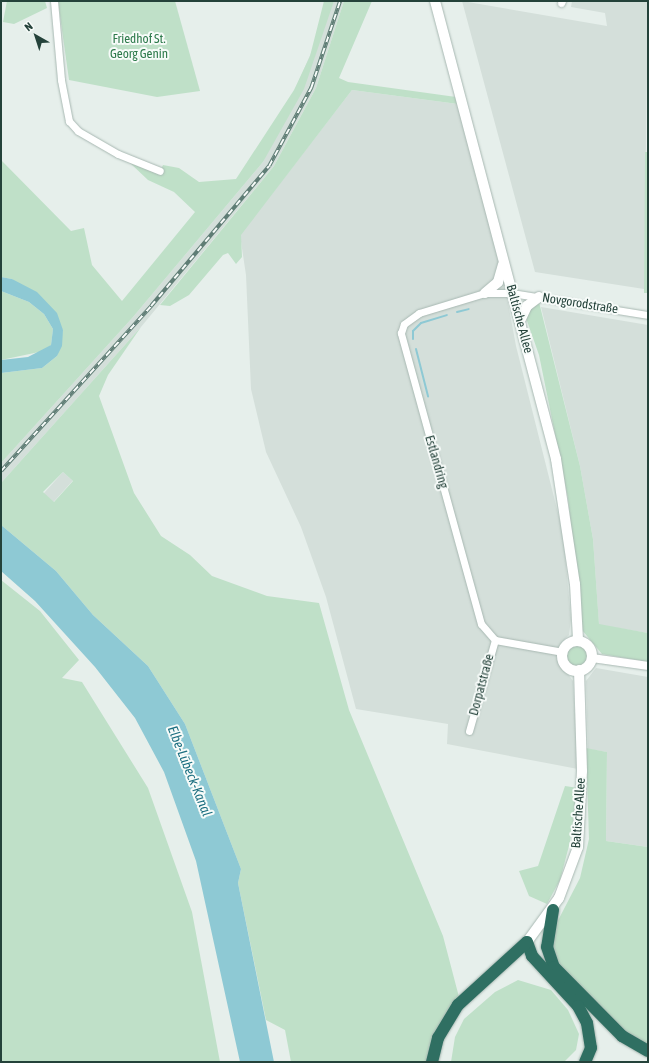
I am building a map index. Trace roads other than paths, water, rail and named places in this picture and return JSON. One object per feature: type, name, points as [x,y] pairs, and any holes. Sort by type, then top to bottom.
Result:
[{"type":"highway","points":[[553,910],[546,947],[554,967],[611,1026],[648,1051]]},
{"type":"highway","points":[[432,1062],[438,1038],[458,1005],[527,942],[532,956],[578,1006],[588,1023],[591,1044],[585,1062]]},
{"type":"main road","name":"Baltische Allee","points":[[435,1],[556,459],[567,519],[578,640]]},
{"type":"main road","points":[[485,293],[502,276],[503,259]]},
{"type":"main road","points":[[520,322],[527,306],[539,297]]},
{"type":"main road","points":[[578,640],[589,647],[592,658],[587,667],[579,670],[567,666],[563,652],[569,643],[578,640]]},
{"type":"main road","name":"Baltische Allee","points":[[527,942],[553,910],[578,847],[582,771],[579,670]]},
{"type":"street","points":[[54,1],[61,80],[69,121],[78,131],[118,154],[160,171]]},
{"type":"street","name":"Estlandring","points":[[495,640],[481,624],[401,333],[404,324],[419,313],[485,293],[512,293]]},
{"type":"street","name":"Novgorodstraße","points":[[512,293],[648,314]]},
{"type":"street","points":[[495,640],[563,652]]},
{"type":"street","name":"Dorpatstraße","points":[[469,731],[495,640]]},
{"type":"street","points":[[592,658],[648,666]]},
{"type":"water","points":[[1,277],[12,279],[37,292],[57,313],[63,330],[62,346],[57,356],[42,368],[1,373],[1,360],[28,357],[51,345],[53,329],[44,314],[29,302],[1,291]]},
{"type":"water","name":"Elbe-Lübeck-Kanal","points":[[1,525],[56,571],[93,615],[148,666],[185,724],[241,869],[238,883],[274,1062],[240,1062],[196,861],[164,772],[135,718],[95,667],[35,601],[1,571]]},
{"type":"waterway","points":[[457,312],[469,309]]},
{"type":"waterway","points":[[413,339],[413,331],[421,323],[447,315]]},
{"type":"waterway","points":[[416,349],[428,396]]},
{"type":"railway","points":[[1,471],[151,306],[269,166],[311,88],[340,1]]},
{"type":"park label","name":"Friedhof St. Georg Genin","points":[[139,48]]}]
